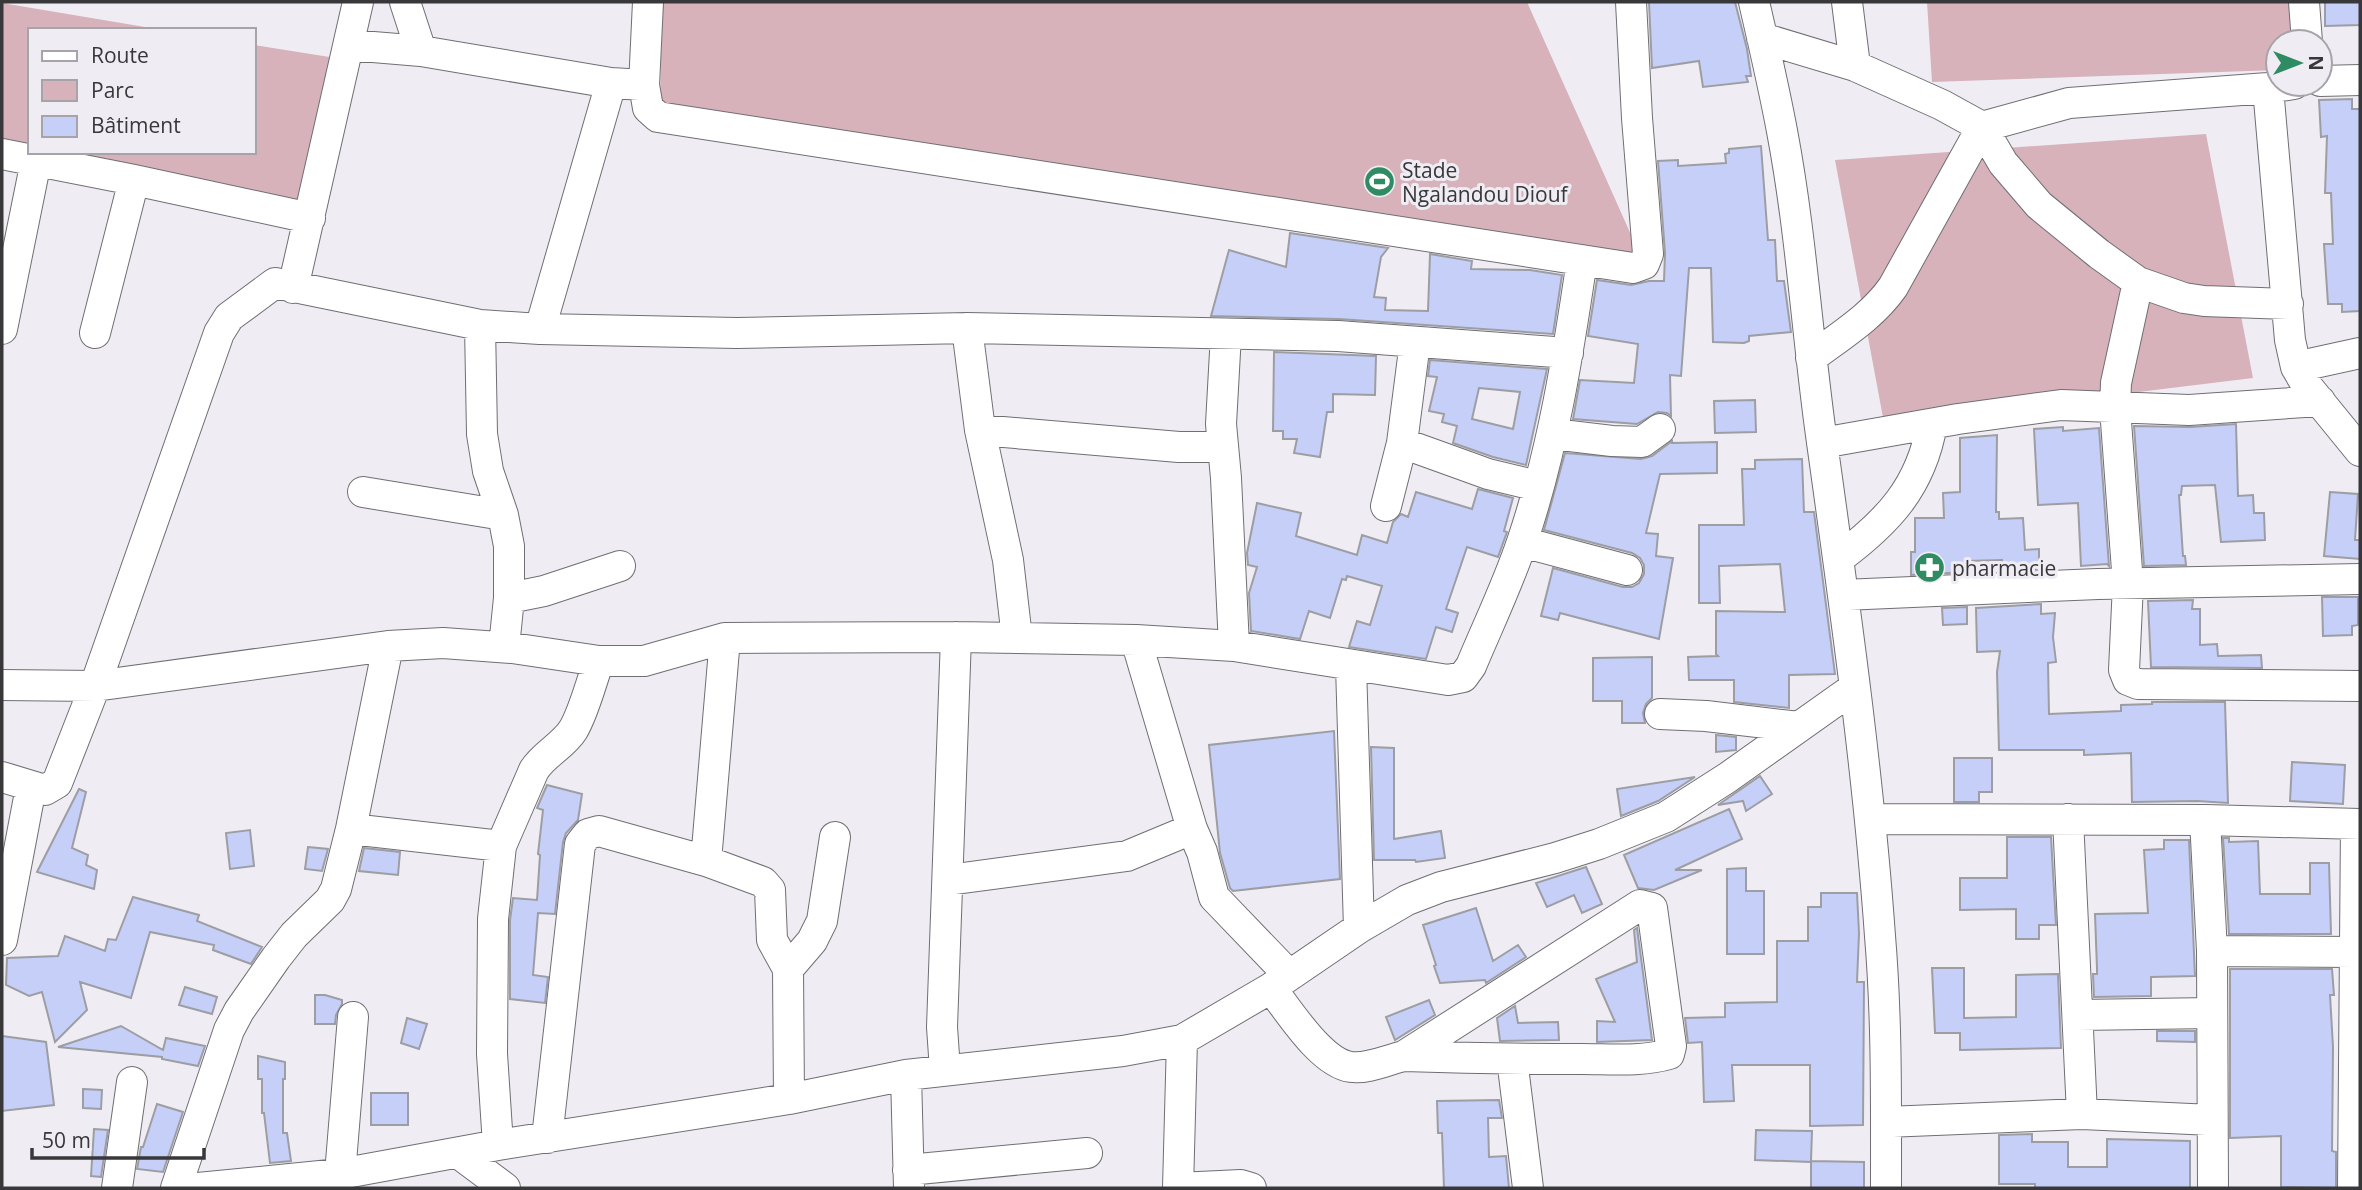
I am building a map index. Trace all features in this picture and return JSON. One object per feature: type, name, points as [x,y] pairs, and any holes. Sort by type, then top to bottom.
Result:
[{"type":"street","points":[[293,288],[359,2]]},
{"type":"street","points":[[404,2],[421,51]]},
{"type":"street","points":[[648,2],[644,85],[648,108],[657,117],[1633,268],[1644,264],[1648,254],[1631,2]]},
{"type":"street","points":[[1754,2],[1783,132],[1870,819],[1881,938],[1885,1027],[1886,1188]]},
{"type":"street","points":[[1847,2],[1855,66]]},
{"type":"street","points":[[2305,2],[2306,28]]},
{"type":"street","points":[[1762,38],[1855,66],[1942,105],[1982,127],[2003,163],[2039,205],[2138,282],[2194,300],[2288,304]]},
{"type":"street","points":[[349,45],[421,51],[611,83],[644,85]]},
{"type":"street","points":[[2334,81],[2360,80]]},
{"type":"street","points":[[540,329],[611,83]]},
{"type":"street","points":[[1811,358],[1872,313],[1894,287],[1982,127],[2069,103],[2264,87]]},
{"type":"street","points":[[2281,98],[2288,304],[2290,340],[2296,367],[2360,451]]},
{"type":"street","points":[[2,154],[310,218]]},
{"type":"street","points":[[2,329],[36,161]]},
{"type":"street","points":[[95,333],[134,180]]},
{"type":"street","points":[[2,685],[95,686],[388,646],[443,643],[504,647],[598,661],[643,661],[725,638],[956,637],[1136,640],[1234,646],[1448,680],[1463,677],[1471,666],[1522,542],[1553,434],[1582,260]]},
{"type":"street","points":[[2138,282],[2116,383],[2115,408],[2128,584],[2124,670],[2128,680],[2132,683],[2360,686]]},
{"type":"street","points":[[2,777],[45,790],[57,783],[95,686],[219,333],[229,317],[275,283],[480,325],[540,329],[737,333],[967,328],[1338,336],[1568,353]]},
{"type":"street","points":[[480,325],[482,434],[488,471],[503,516],[509,546],[509,597],[504,647]]},
{"type":"street","points":[[967,328],[980,430],[1007,560],[1017,638]]},
{"type":"street","points":[[1226,334],[1221,407],[1234,646]]},
{"type":"street","points":[[1386,506],[1402,443],[1415,341]]},
{"type":"street","points":[[2296,367],[2360,353]]},
{"type":"street","points":[[1822,443],[2060,405],[2189,410],[2320,401]]},
{"type":"street","points":[[1838,559],[1871,534],[1898,503],[1923,460],[1932,424]]},
{"type":"street","points":[[1553,434],[1642,442],[1660,429]]},
{"type":"street","points":[[980,430],[1180,447],[1223,447]]},
{"type":"street","points":[[1402,443],[1488,474],[1538,486]]},
{"type":"street","points":[[363,492],[503,516]]},
{"type":"street","points":[[1522,542],[1627,570]]},
{"type":"street","points":[[509,597],[544,591],[620,566]]},
{"type":"street","points":[[1843,595],[2128,584],[2360,579]]},
{"type":"street","points":[[945,1070],[942,1027],[956,637]]},
{"type":"street","points":[[706,861],[725,638]]},
{"type":"street","points":[[1136,640],[1214,897],[1280,982],[1322,1051],[1334,1061],[1351,1067],[1367,1066],[1404,1055],[1640,905],[1652,908],[1671,1046],[1669,1054],[1659,1057],[1512,1059],[1404,1055]]},
{"type":"street","points":[[176,1188],[229,1031],[239,1011],[294,935],[330,900],[340,876],[388,646]]},
{"type":"street","points":[[498,1145],[491,985],[493,919],[501,846],[539,762],[574,729],[598,661]]},
{"type":"street","points":[[1351,666],[1359,928]]},
{"type":"street","points":[[198,1188],[340,1174],[498,1145],[789,1098],[906,1075],[1123,1051],[1182,1040],[1280,982],[1359,928],[1407,900],[1441,887],[1555,858],[1647,826],[1689,803],[1854,688]]},
{"type":"street","points":[[1660,714],[1706,716],[1799,727]]},
{"type":"street","points":[[2,940],[31,787]]},
{"type":"street","points":[[1870,819],[2205,820],[2358,824],[2354,952],[2357,1095],[2353,1188]]},
{"type":"street","points":[[2068,819],[2082,1114]]},
{"type":"street","points":[[2205,820],[2213,951],[2213,1188]]},
{"type":"street","points":[[948,880],[1118,858],[1192,828]]},
{"type":"street","points":[[351,829],[501,846]]},
{"type":"street","points":[[547,1138],[580,844],[588,834],[599,831],[706,861],[763,881],[770,890],[772,940],[788,969],[789,1098]]},
{"type":"street","points":[[788,969],[812,942],[822,921],[835,837]]},
{"type":"street","points":[[2213,951],[2354,952]]},
{"type":"street","points":[[2078,1015],[2213,1013]]},
{"type":"street","points":[[340,1174],[353,1017]]},
{"type":"street","points":[[1182,1040],[1178,1188],[1241,1185],[1251,1188]]},
{"type":"street","points":[[1512,1059],[1528,1188]]},
{"type":"street","points":[[906,1075],[909,1179],[966,1177],[1087,1153]]},
{"type":"street","points":[[117,1188],[132,1082]]},
{"type":"street","points":[[1886,1122],[2082,1114],[2212,1120]]},
{"type":"street","points":[[458,1153],[505,1188]]},
{"type":"green space","name":"Stade Ngalandou Diouf","points":[[662,2],[1527,2],[1641,257],[660,108]]},
{"type":"green space","points":[[1927,2],[2296,2],[2297,28],[2264,28],[2264,70],[1932,82]]},
{"type":"green space","points":[[2,3],[151,28],[28,28],[28,154],[256,154],[256,45],[342,59],[308,217],[2,156]]},
{"type":"green space","points":[[2206,134],[2253,378],[1884,423],[1835,160]]},
{"type":"building","points":[[1649,2],[1735,2],[1747,49],[1751,76],[1746,76],[1748,82],[1703,87],[1699,61],[1652,68]]},
{"type":"building","points":[[2325,2],[2360,2],[2360,25],[2325,26]]},
{"type":"building","points":[[2352,99],[2352,109],[2360,109],[2360,311],[2342,312],[2342,304],[2328,304],[2324,244],[2333,244],[2331,193],[2325,193],[2327,136],[2321,137],[2319,100]]},
{"type":"building","points":[[1761,146],[1768,240],[1775,240],[1777,281],[1784,281],[1791,332],[1749,336],[1749,341],[1744,343],[1713,342],[1711,268],[1689,268],[1681,376],[1670,375],[1671,416],[1658,412],[1637,424],[1573,419],[1580,380],[1634,383],[1638,344],[1588,336],[1597,280],[1631,285],[1664,281],[1665,253],[1658,161],[1678,160],[1678,166],[1726,163],[1725,154],[1729,153],[1729,149]]},
{"type":"building","points":[[1290,233],[1388,248],[1381,257],[1374,297],[1386,298],[1385,310],[1428,311],[1430,254],[1472,261],[1471,269],[1530,270],[1562,275],[1553,334],[1339,319],[1211,316],[1229,250],[1286,267]]},
{"type":"building","points":[[1274,352],[1376,356],[1375,395],[1333,394],[1333,412],[1327,412],[1320,457],[1294,453],[1297,439],[1283,439],[1283,431],[1273,431]]},
{"type":"building","points":[[1430,360],[1547,369],[1526,465],[1453,443],[1457,426],[1442,422],[1444,414],[1429,411],[1437,377],[1428,376]],"holes":[[[1479,388],[1520,392],[1513,429],[1472,419]]]},
{"type":"building","points":[[1755,400],[1756,432],[1715,433],[1714,401]]},
{"type":"building","points":[[2236,424],[2238,496],[2253,495],[2254,513],[2264,513],[2265,540],[2221,542],[2215,485],[2182,486],[2179,495],[2186,565],[2144,566],[2134,426]]},
{"type":"building","points":[[2063,427],[2063,431],[2099,428],[2109,566],[2081,566],[2078,503],[2038,505],[2034,429]]},
{"type":"building","points":[[1997,435],[1996,512],[1999,512],[1999,519],[2023,518],[2025,550],[2039,549],[2039,569],[2002,571],[2002,560],[1967,561],[1967,572],[1911,575],[1911,552],[1915,552],[1915,518],[1944,518],[1943,493],[1960,492],[1960,438]]},
{"type":"building","points":[[1672,441],[1717,442],[1717,473],[1660,474],[1646,533],[1658,534],[1656,556],[1673,558],[1659,639],[1560,613],[1558,620],[1541,616],[1553,568],[1623,587],[1632,587],[1639,583],[1644,574],[1644,565],[1640,558],[1632,553],[1544,530],[1565,453],[1641,459],[1652,456]]},
{"type":"building","points":[[1802,459],[1804,512],[1814,512],[1835,674],[1789,675],[1789,708],[1734,702],[1734,680],[1689,680],[1688,657],[1718,656],[1716,611],[1785,612],[1780,564],[1719,566],[1720,603],[1699,603],[1699,525],[1744,525],[1742,469],[1755,469],[1755,460]]},
{"type":"building","points":[[1478,489],[1513,498],[1504,531],[1507,532],[1498,557],[1467,547],[1446,609],[1458,613],[1452,632],[1436,627],[1426,659],[1349,647],[1357,621],[1370,625],[1382,586],[1347,576],[1346,580],[1342,579],[1330,618],[1309,611],[1300,639],[1251,631],[1249,593],[1257,567],[1248,565],[1247,553],[1257,503],[1301,513],[1296,536],[1357,555],[1362,535],[1387,543],[1393,522],[1401,514],[1408,517],[1416,492],[1472,509]]},
{"type":"building","points":[[2330,492],[2358,494],[2355,540],[2360,540],[2360,559],[2324,556]]},
{"type":"building","points":[[2322,597],[2358,597],[2358,625],[2352,626],[2352,635],[2323,636]]},
{"type":"building","points":[[2193,600],[2192,609],[2200,609],[2200,645],[2217,644],[2218,656],[2261,655],[2262,668],[2151,667],[2148,601]]},
{"type":"building","points":[[2041,604],[2041,614],[2055,613],[2053,637],[2056,662],[2048,663],[2049,714],[2121,711],[2121,705],[2152,702],[2225,702],[2228,803],[2132,802],[2131,753],[2084,755],[2084,750],[1999,750],[1997,672],[2000,651],[1977,652],[1976,608]]},
{"type":"building","points":[[1967,607],[1967,624],[1943,625],[1942,608]]},
{"type":"building","points":[[1652,657],[1652,698],[1643,713],[1645,723],[1622,723],[1622,701],[1593,701],[1593,658]]},
{"type":"building","points":[[1334,731],[1340,879],[1233,891],[1220,853],[1209,745]]},
{"type":"building","points":[[1716,735],[1736,737],[1736,750],[1716,752]]},
{"type":"building","points":[[1371,747],[1394,748],[1394,839],[1441,831],[1445,858],[1416,862],[1374,860]]},
{"type":"building","points":[[1954,758],[1992,758],[1992,792],[1979,792],[1979,802],[1954,802]]},
{"type":"building","points":[[2292,762],[2345,765],[2343,804],[2290,801]]},
{"type":"building","points":[[1760,776],[1772,794],[1746,811],[1743,801],[1718,805]]},
{"type":"building","points":[[1695,777],[1658,801],[1621,816],[1617,789]]},
{"type":"building","points":[[547,785],[582,794],[578,820],[566,833],[563,842],[555,914],[538,913],[533,975],[548,977],[545,1003],[510,999],[510,920],[513,898],[537,900],[543,810],[537,808]]},
{"type":"building","points":[[79,789],[86,792],[72,848],[88,855],[86,865],[97,870],[94,889],[37,872]]},
{"type":"building","points":[[1729,809],[1742,839],[1675,870],[1702,870],[1654,890],[1638,888],[1624,855]]},
{"type":"building","points":[[250,830],[254,866],[230,869],[226,833]]},
{"type":"building","points":[[2007,837],[2051,837],[2056,925],[2039,925],[2039,939],[2016,939],[2016,909],[1960,910],[1960,878],[2007,878]]},
{"type":"building","points":[[2223,838],[2229,838],[2229,842],[2258,841],[2260,894],[2310,894],[2310,863],[2329,863],[2331,934],[2229,934]]},
{"type":"building","points":[[2164,840],[2189,840],[2195,976],[2151,977],[2151,996],[2094,997],[2093,974],[2097,974],[2095,914],[2148,913],[2144,850],[2164,849]]},
{"type":"building","points":[[308,847],[328,849],[322,871],[305,869]]},
{"type":"building","points":[[364,848],[400,852],[398,875],[359,871]]},
{"type":"building","points":[[1586,867],[1602,904],[1582,913],[1574,895],[1547,907],[1536,883]]},
{"type":"building","points":[[1746,868],[1746,891],[1764,891],[1764,954],[1727,954],[1727,869]]},
{"type":"building","points":[[1821,893],[1857,893],[1857,982],[1864,982],[1863,1125],[1810,1126],[1810,1065],[1732,1065],[1734,1101],[1704,1102],[1702,1042],[1688,1043],[1685,1018],[1725,1017],[1725,1003],[1777,1002],[1777,941],[1808,941],[1808,907],[1821,907]]},
{"type":"building","points":[[133,897],[199,915],[197,921],[262,947],[251,964],[213,950],[214,945],[150,932],[131,998],[80,982],[87,1010],[55,1042],[42,992],[29,996],[6,985],[7,958],[58,956],[65,936],[105,951],[108,939],[116,940]]},
{"type":"building","points":[[1476,908],[1493,961],[1518,945],[1526,957],[1486,983],[1485,980],[1440,983],[1423,925]]},
{"type":"building","points":[[1637,928],[1652,1040],[1597,1042],[1597,1021],[1615,1022],[1596,979],[1637,962],[1634,930]]},
{"type":"building","points":[[1932,968],[1964,968],[1964,1018],[2016,1017],[2016,975],[2058,974],[2061,1048],[1960,1050],[1960,1033],[1935,1033]]},
{"type":"building","points":[[2230,969],[2332,969],[2332,1151],[2336,1152],[2336,1188],[2281,1187],[2281,1136],[2230,1138]]},
{"type":"building","points":[[185,987],[217,997],[212,1014],[179,1005]]},
{"type":"building","points":[[315,995],[342,1000],[335,1024],[315,1024]]},
{"type":"building","points":[[1429,1000],[1435,1015],[1395,1040],[1386,1017]]},
{"type":"building","points":[[1515,1006],[1518,1023],[1558,1022],[1559,1040],[1500,1041],[1497,1018]]},
{"type":"building","points":[[407,1018],[427,1024],[419,1049],[401,1043]]},
{"type":"building","points":[[121,1026],[163,1050],[166,1038],[205,1046],[198,1066],[162,1057],[58,1047]]},
{"type":"building","points":[[2157,1031],[2195,1031],[2195,1042],[2157,1041]]},
{"type":"building","points":[[2,1036],[46,1042],[54,1105],[2,1111]]},
{"type":"building","points":[[258,1056],[285,1062],[283,1133],[287,1133],[291,1161],[270,1163],[262,1113],[262,1079],[258,1079]]},
{"type":"building","points":[[83,1089],[102,1090],[101,1109],[83,1108]]},
{"type":"building","points":[[371,1093],[408,1093],[408,1125],[371,1125]]},
{"type":"building","points":[[1499,1100],[1502,1118],[1488,1118],[1489,1157],[1506,1156],[1509,1188],[1444,1188],[1442,1133],[1438,1133],[1437,1101]]},
{"type":"building","points":[[157,1104],[183,1112],[163,1172],[137,1169],[141,1147]]},
{"type":"building","points":[[94,1129],[108,1130],[101,1177],[91,1176]]},
{"type":"building","points":[[1756,1130],[1812,1131],[1811,1161],[1864,1162],[1864,1188],[1811,1188],[1811,1162],[1755,1160]]},
{"type":"building","points":[[2032,1134],[2032,1142],[2068,1142],[2068,1167],[2107,1167],[2107,1139],[2190,1141],[2190,1188],[2035,1188],[2035,1184],[1999,1184],[1999,1135]]},
{"type":"place","name":"Stade Ngalandou Diouf","points":[[1379,182]]},
{"type":"place","name":"pharmacie","points":[[1929,568]]}]
